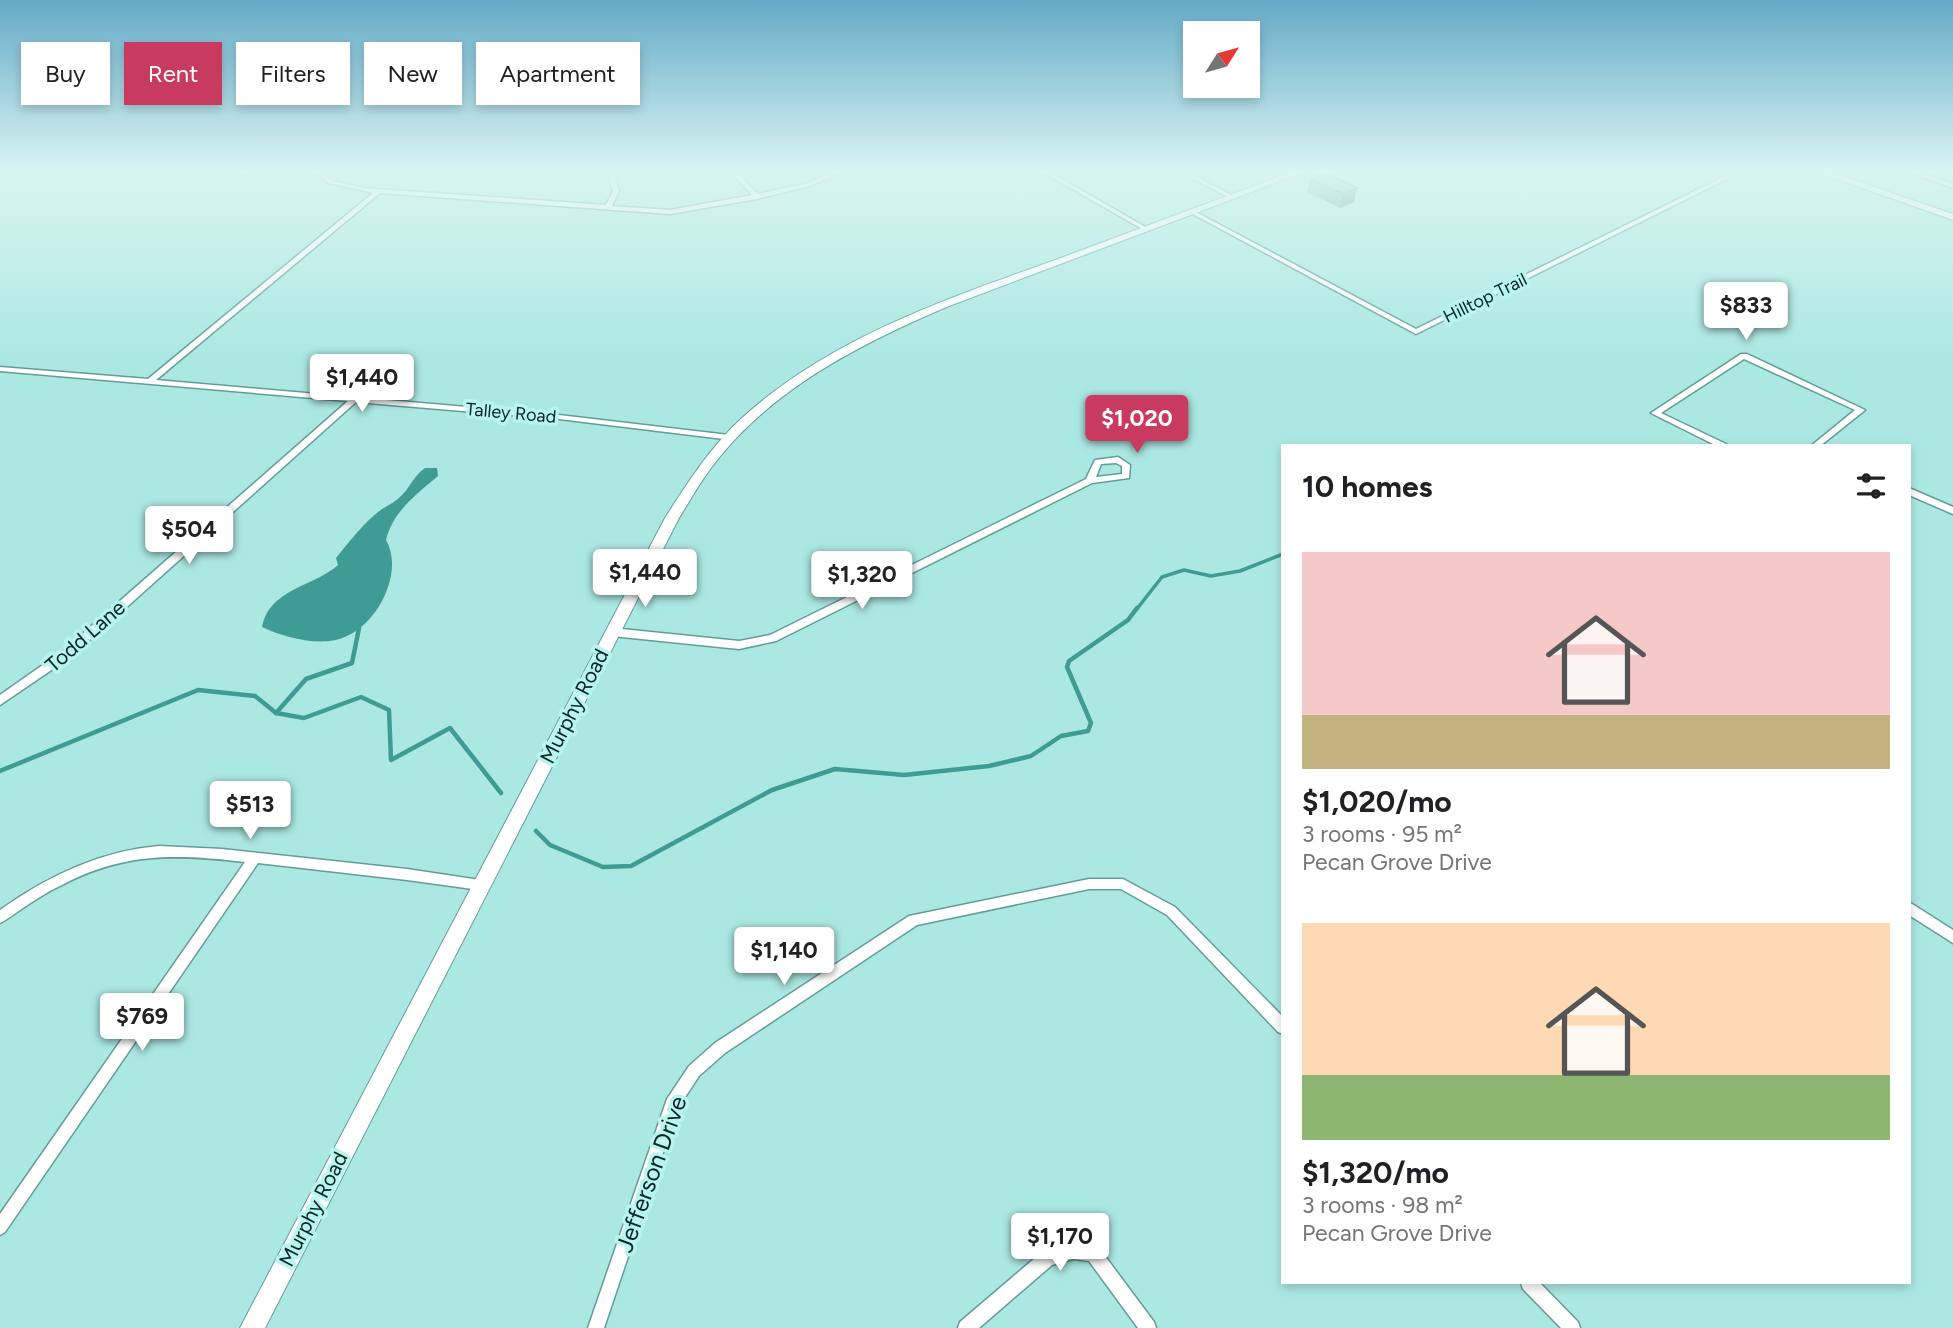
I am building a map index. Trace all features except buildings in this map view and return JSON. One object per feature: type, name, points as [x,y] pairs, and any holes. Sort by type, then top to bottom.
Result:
[{"type":"main road","name":"Murphy Road","points":[[252,1328],[686,491],[754,412],[791,383],[866,337],[931,309],[1138,232]]},
{"type":"street","points":[[148,383],[330,232]]},
{"type":"street","name":"Hilltop Trail","points":[[1229,232],[1416,332],[1617,232]]},
{"type":"street","points":[[1719,444],[1655,413],[1744,356],[1861,410],[1818,444]]},
{"type":"street","name":"Talley Road","points":[[0,369],[624,424],[729,438]]},
{"type":"street","name":"Todd Lane","points":[[0,701],[68,653],[355,399]]},
{"type":"street","points":[[612,632],[739,645],[772,638],[1090,481]]},
{"type":"street","points":[[1911,492],[1953,511]]},
{"type":"street","points":[[0,917],[31,894],[119,857],[159,852],[255,858],[480,885]]},
{"type":"street","points":[[0,1227],[255,858]]},
{"type":"street","name":"Jefferson Drive","points":[[596,1328],[672,1104],[694,1071],[720,1048],[914,920],[1089,884],[1123,884],[1153,898],[1171,911],[1281,1025]]},
{"type":"street","points":[[1911,909],[1953,937]]},
{"type":"street","points":[[966,1328],[1048,1258],[1073,1251],[1093,1254],[1148,1328]]},
{"type":"street","points":[[1530,1284],[1572,1328]]},
{"type":"water","points":[[425,468],[437,468],[438,476],[407,504],[394,520],[386,540],[391,552],[390,580],[378,608],[359,629],[337,640],[316,641],[293,638],[262,627],[273,604],[338,565],[336,558],[358,532],[375,514],[400,497]]},
{"type":"waterway","points":[[1136,610],[1162,577],[1184,570],[1211,576],[1240,571],[1281,555]]},
{"type":"waterway","points":[[536,831],[550,845],[603,867],[631,866],[772,790],[835,769],[904,775],[989,766],[1031,756],[1061,736],[1088,731],[1091,723],[1067,667],[1069,661],[1128,620],[1137,608]]},
{"type":"waterway","points":[[276,713],[306,679],[352,663],[359,628]]},
{"type":"waterway","points":[[0,771],[198,690],[255,696],[276,713]]},
{"type":"waterway","points":[[276,713],[304,718],[361,697],[389,710],[391,760],[450,728],[501,793]]}]
